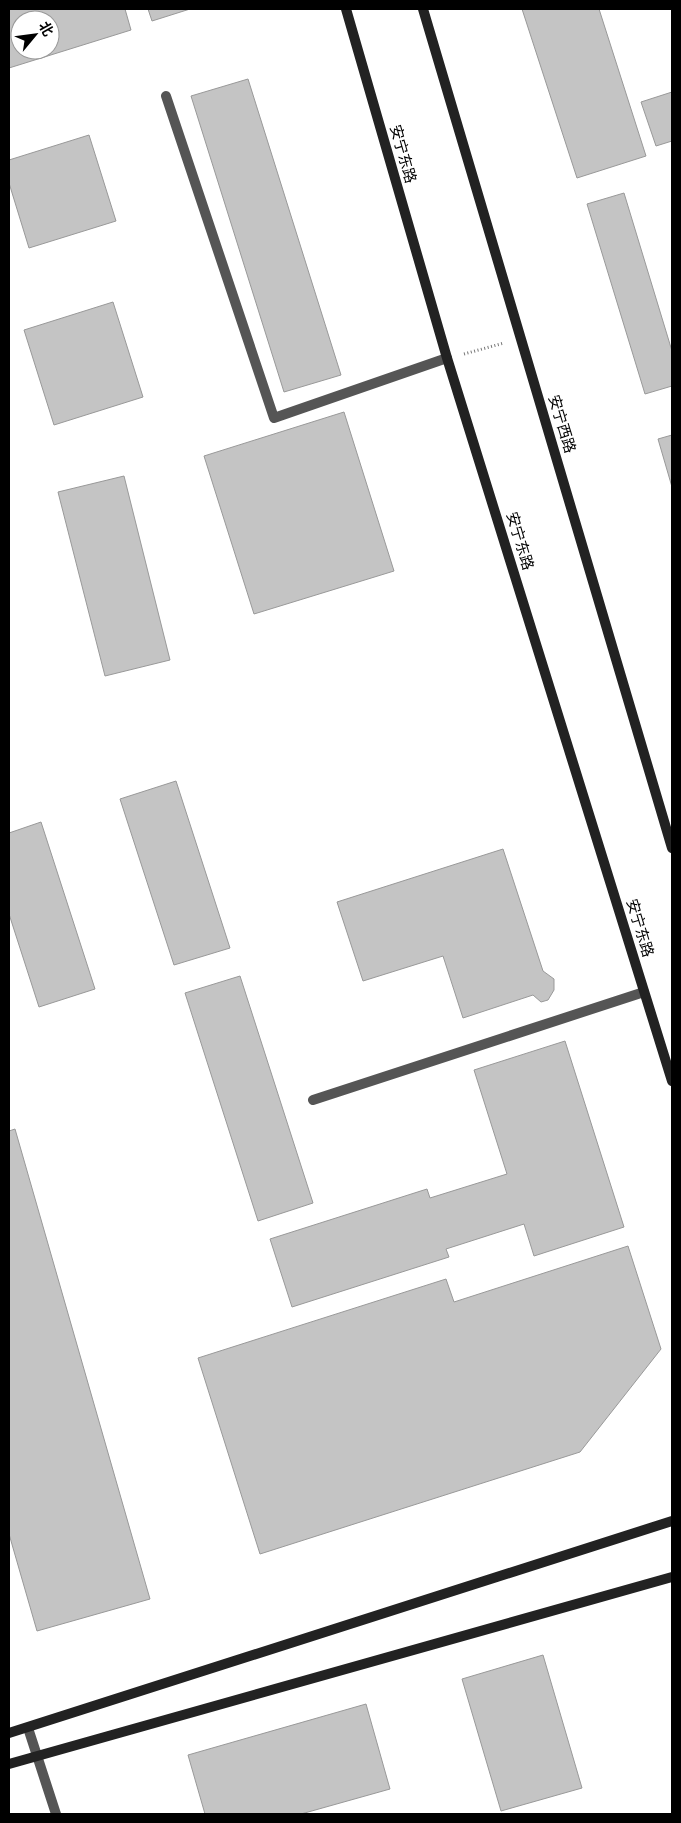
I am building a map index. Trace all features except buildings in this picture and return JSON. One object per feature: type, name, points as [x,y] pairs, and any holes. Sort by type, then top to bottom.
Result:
[{"type":"main road","name":"安宁东路","points":[[346,9],[447,358],[672,1081]]},
{"type":"main road","name":"安宁西路","points":[[423,9],[672,848]]},
{"type":"main road","points":[[9,1733],[672,1521]]},
{"type":"main road","points":[[9,1764],[672,1577]]},
{"type":"street","points":[[166,96],[274,418],[447,358]]},
{"type":"street","points":[[313,1100],[644,992]]},
{"type":"street","points":[[28,1728],[39,1756],[56,1814]]},
{"type":"path","points":[[447,358],[521,339]]}]
